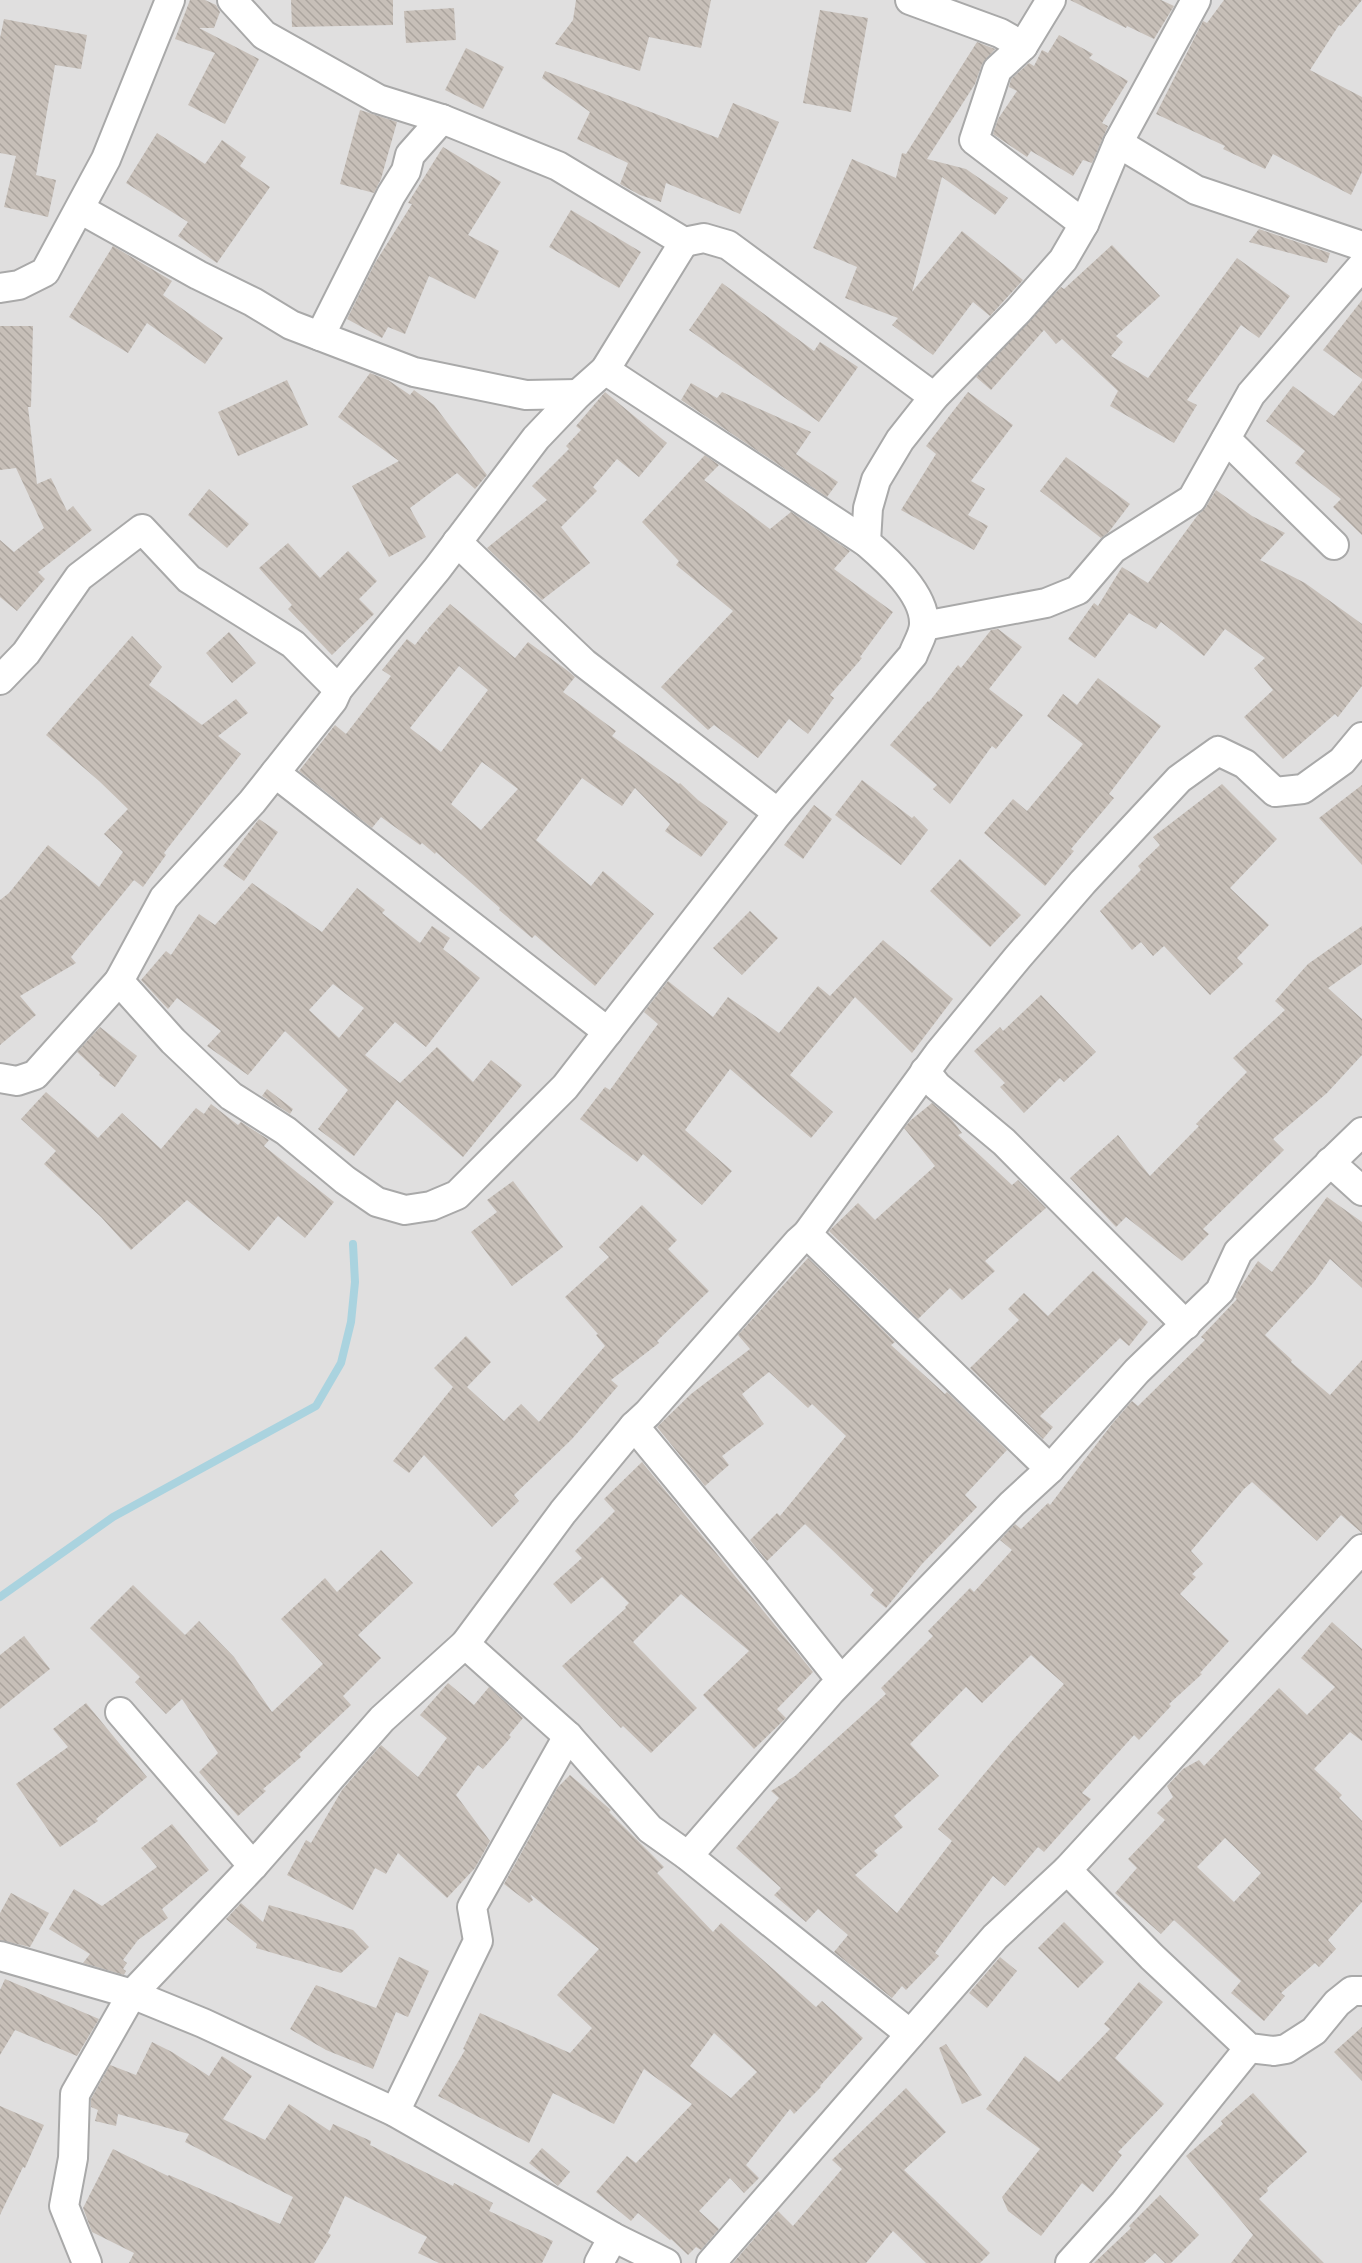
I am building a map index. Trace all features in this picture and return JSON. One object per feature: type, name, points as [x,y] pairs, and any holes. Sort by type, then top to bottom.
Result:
[{"type":"street","points":[[0,288],[20,285],[45,272],[106,159],[170,0]]},
{"type":"street","points":[[232,0],[264,35],[378,99],[442,119],[558,166],[684,242],[704,238],[728,245],[934,397]]},
{"type":"street","points":[[910,0],[1000,33],[1023,46]]},
{"type":"street","points":[[1051,0],[1023,46],[997,70],[974,140],[1084,224]]},
{"type":"street","points":[[866,542],[868,508],[876,480],[900,440],[934,397],[1018,311],[1063,260],[1084,224],[1118,142],[1197,0]]},
{"type":"street","points":[[320,336],[406,171],[410,155],[442,119]]},
{"type":"street","points":[[1118,142],[1196,190],[1362,246]]},
{"type":"street","points":[[80,209],[198,275],[253,302],[291,325],[414,372],[526,395],[578,394]]},
{"type":"street","points":[[0,1078],[17,1081],[35,1075],[119,981],[164,898],[252,802],[333,700],[338,689],[457,543],[536,438],[578,394],[605,370],[684,242]]},
{"type":"street","points":[[924,626],[1046,603],[1078,590],[1113,549],[1192,499],[1251,394],[1362,266]]},
{"type":"street","points":[[119,981],[173,1041],[231,1096],[286,1131],[345,1180],[377,1202],[405,1210],[431,1206],[457,1195],[565,1087],[778,813],[913,655],[924,626],[922,607],[914,590],[866,542],[605,370]]},
{"type":"street","points":[[1226,439],[1334,545]]},
{"type":"street","points":[[0,680],[26,653],[79,577],[142,529],[189,579],[293,644],[338,689]]},
{"type":"street","points":[[457,543],[584,663],[778,813]]},
{"type":"street","points":[[87,2263],[64,2206],[73,2158],[75,2094],[132,1994],[253,1866],[382,1719],[465,1644],[563,1512],[634,1426],[807,1234],[925,1071],[1018,957],[1083,882],[1179,779],[1218,751],[1245,764],[1275,792],[1304,789],[1342,761],[1362,737]]},
{"type":"street","points":[[275,773],[608,1032]]},
{"type":"street","points":[[925,1071],[938,1086],[1004,1142],[1186,1325]]},
{"type":"street","points":[[688,1856],[842,1680],[1012,1504],[1050,1469],[1137,1371],[1220,1291],[1238,1252],[1362,1132]]},
{"type":"street","points":[[1329,1162],[1362,1191]]},
{"type":"street","points":[[807,1234],[1050,1469]]},
{"type":"street","points":[[634,1426],[842,1680]]},
{"type":"street","points":[[711,2263],[995,1937],[1067,1869],[1362,1549]]},
{"type":"street","points":[[465,1644],[568,1736],[650,1829],[688,1856],[910,2034]]},
{"type":"street","points":[[120,1712],[253,1866]]},
{"type":"street","points":[[394,2112],[478,1941],[472,1907],[568,1736]]},
{"type":"street","points":[[1067,1869],[1152,1957],[1249,2048],[1274,2051],[1286,2049],[1314,2031],[1337,2003],[1352,1991],[1361,1990]]},
{"type":"street","points":[[0,1956],[132,1994],[203,2023],[394,2112],[613,2237],[666,2263]]},
{"type":"street","points":[[1070,2263],[1124,2203],[1249,2048]]},
{"type":"street","points":[[599,2263],[613,2237]]},
{"type":"shaded area","points":[[0,0],[1362,0],[1362,2263],[0,2263]]},
{"type":"building","points":[[190,0],[205,0],[216,5],[220,12],[214,28],[199,28],[259,59],[225,124],[188,105],[215,53],[175,39]]},
{"type":"building","points":[[291,0],[393,0],[393,25],[292,27]]},
{"type":"building","points":[[576,0],[711,0],[701,48],[649,37],[640,71],[555,44],[573,20]]},
{"type":"building","points":[[1070,0],[1161,0],[1174,6],[1154,39],[1127,26],[1126,28]]},
{"type":"building","points":[[1224,0],[1362,0],[1341,26],[1339,25],[1310,70],[1362,97],[1362,172],[1351,195],[1273,154],[1265,169],[1223,149],[1225,146],[1156,114],[1203,21],[1207,23]]},
{"type":"building","points":[[454,8],[456,40],[406,43],[404,11]]},
{"type":"building","points":[[820,10],[868,18],[851,112],[803,103]]},
{"type":"building","points":[[4,19],[87,35],[81,69],[55,65],[36,175],[56,180],[48,217],[4,207],[16,156],[0,153],[0,38]]},
{"type":"building","points":[[1059,35],[1093,54],[1089,58],[1128,81],[1102,123],[1108,126],[1092,163],[1083,160],[1073,176],[1031,151],[1027,157],[993,134],[998,119],[1017,91],[1009,87],[1011,79],[1029,63],[1034,66],[1042,50],[1048,53]]},
{"type":"building","points":[[977,42],[995,49],[982,64],[975,84],[927,159],[966,169],[1008,198],[995,215],[942,177],[912,292],[962,231],[1023,280],[990,316],[973,302],[933,355],[892,325],[898,318],[845,298],[857,267],[813,248],[852,159],[896,178],[902,153],[906,154]]},
{"type":"building","points":[[466,48],[504,67],[483,109],[445,90]]},
{"type":"building","points":[[545,71],[718,138],[733,103],[779,122],[740,214],[666,183],[661,202],[640,195],[620,184],[628,163],[577,139],[590,112],[542,78]]},
{"type":"building","points":[[360,110],[397,122],[381,179],[374,193],[340,184]]},
{"type":"building","points":[[157,133],[205,164],[222,140],[246,157],[240,166],[270,187],[217,263],[178,236],[188,222],[126,183]]},
{"type":"building","points":[[443,147],[501,182],[468,235],[499,251],[475,299],[429,276],[405,334],[388,327],[382,338],[347,319],[375,263],[412,204],[408,203]]},
{"type":"building","points":[[571,210],[641,252],[619,288],[549,247]]},
{"type":"building","points":[[1259,229],[1330,253],[1327,263],[1249,242]]},
{"type":"building","points":[[1112,245],[1160,296],[1116,336],[1123,342],[1111,356],[1148,378],[1237,258],[1290,296],[1259,338],[1241,325],[1187,400],[1197,405],[1174,443],[1110,406],[1118,391],[1062,339],[1056,344],[1044,330],[991,390],[976,377],[1061,287],[1064,289]]},
{"type":"building","points":[[113,246],[172,281],[163,295],[223,338],[205,364],[147,323],[128,353],[69,317]]},
{"type":"building","points":[[722,283],[814,351],[820,342],[858,367],[819,422],[689,330]]},
{"type":"building","points":[[1362,300],[1362,379],[1323,350]]},
{"type":"building","points":[[0,326],[33,326],[31,407],[28,407],[37,484],[51,478],[67,511],[73,506],[92,530],[38,572],[45,579],[17,611],[0,597],[0,540],[14,552],[44,528],[16,468],[0,470]]},
{"type":"building","points":[[370,373],[388,380],[410,395],[414,390],[434,405],[487,475],[475,489],[457,473],[410,508],[426,537],[389,557],[352,486],[399,461],[338,417]]},
{"type":"building","points":[[287,380],[308,425],[238,456],[218,412]]},
{"type":"building","points":[[1362,381],[1362,535],[1333,507],[1341,499],[1295,463],[1305,451],[1266,421],[1293,386],[1334,416]]},
{"type":"building","points":[[691,383],[717,398],[722,392],[811,432],[796,454],[838,482],[827,497],[681,400]]},
{"type":"building","points":[[605,392],[667,443],[639,477],[617,459],[593,487],[597,491],[561,527],[590,563],[542,600],[487,548],[547,500],[532,486],[569,449],[566,446],[581,430],[576,426]]},
{"type":"building","points":[[968,392],[1013,425],[971,481],[985,489],[968,515],[988,526],[974,550],[901,510],[936,454],[926,446]]},
{"type":"building","points":[[705,455],[719,465],[704,480],[770,529],[791,512],[850,551],[834,569],[893,612],[860,657],[862,658],[830,695],[834,698],[808,734],[789,719],[758,758],[714,725],[708,730],[661,687],[733,611],[676,565],[679,561],[642,522]]},
{"type":"building","points":[[1066,457],[1130,504],[1108,533],[1101,538],[1040,491]]},
{"type":"building","points":[[209,489],[249,524],[227,548],[188,515]]},
{"type":"building","points":[[1216,490],[1252,516],[1285,533],[1260,560],[1305,583],[1362,624],[1362,686],[1338,717],[1335,714],[1283,759],[1244,717],[1273,690],[1254,668],[1265,658],[1225,629],[1204,656],[1161,622],[1156,629],[1129,613],[1095,658],[1068,639],[1094,603],[1098,606],[1122,567],[1148,583],[1206,507]]},
{"type":"building","points":[[288,543],[320,578],[348,551],[377,581],[359,599],[374,614],[332,655],[288,609],[292,605],[259,568]]},
{"type":"building","points":[[450,604],[515,658],[528,642],[575,677],[563,692],[616,731],[612,736],[680,783],[698,800],[728,822],[701,857],[665,831],[670,824],[635,788],[622,806],[582,778],[536,840],[591,886],[603,871],[654,914],[595,986],[535,935],[532,938],[436,852],[435,854],[422,843],[420,845],[381,817],[372,828],[299,771],[335,725],[346,734],[391,676],[382,670],[407,639],[415,645],[426,631],[430,635],[427,630]],"holes":[[[459,666],[488,690],[441,752],[410,728]],[[482,762],[518,789],[481,830],[451,804]]]},
{"type":"building","points":[[998,629],[1022,647],[989,689],[1023,715],[996,749],[992,746],[950,804],[933,789],[937,785],[890,745],[929,702],[958,665],[961,668],[991,630]]},
{"type":"building","points":[[229,632],[256,663],[232,683],[206,653]]},
{"type":"building","points":[[132,636],[162,667],[149,685],[202,725],[236,699],[248,713],[218,736],[241,754],[164,853],[166,855],[143,887],[134,880],[71,957],[76,963],[20,996],[36,1015],[0,1045],[0,900],[9,893],[48,845],[99,887],[123,852],[104,834],[128,809],[46,735]]},
{"type":"building","points":[[1098,678],[1161,726],[1109,794],[1114,798],[1071,849],[1074,851],[1045,886],[984,833],[1013,799],[1027,811],[1083,744],[1047,716],[1063,694],[1077,705]]},
{"type":"building","points":[[862,780],[912,818],[914,816],[928,830],[901,865],[835,815]]},
{"type":"building","points":[[1222,784],[1277,839],[1230,888],[1269,925],[1237,958],[1243,964],[1210,995],[1164,946],[1153,956],[1141,942],[1132,950],[1100,911],[1141,870],[1138,866],[1160,845],[1153,837]]},
{"type":"building","points":[[1362,785],[1362,865],[1319,818]]},
{"type":"building","points":[[814,805],[832,819],[803,859],[784,845]]},
{"type":"building","points":[[259,819],[278,832],[244,881],[223,866]]},
{"type":"building","points":[[960,859],[1021,915],[990,947],[930,891]]},
{"type":"building","points":[[252,883],[322,932],[357,888],[385,910],[382,913],[420,943],[432,926],[450,938],[443,949],[480,978],[426,1047],[395,1022],[365,1055],[400,1083],[437,1047],[473,1082],[491,1060],[522,1085],[463,1157],[397,1100],[354,1156],[318,1129],[348,1090],[285,1031],[248,1075],[207,1046],[221,1031],[177,998],[168,1009],[141,980],[166,951],[171,955],[199,914],[215,925]],"holes":[[[333,984],[364,1008],[339,1038],[309,1010]]]},
{"type":"building","points":[[750,911],[778,938],[742,975],[713,948]]},
{"type":"building","points":[[1362,926],[1362,964],[1328,988],[1362,1019],[1362,1055],[1327,1093],[1273,1139],[1284,1150],[1203,1229],[1209,1234],[1182,1261],[1126,1217],[1116,1227],[1070,1178],[1118,1135],[1150,1176],[1199,1126],[1196,1124],[1247,1072],[1233,1058],[1285,1010],[1275,1001],[1308,964]]},
{"type":"building","points":[[883,940],[953,999],[912,1053],[855,997],[790,1075],[833,1112],[811,1138],[730,1069],[685,1130],[732,1171],[702,1205],[643,1154],[637,1162],[580,1119],[605,1087],[610,1090],[658,1024],[644,1012],[668,981],[713,1017],[728,997],[779,1033],[818,986],[830,996]]},
{"type":"building","points":[[1041,995],[1096,1052],[1064,1082],[1060,1078],[1024,1113],[1000,1087],[1005,1083],[974,1051],[1000,1027],[1003,1031]]},
{"type":"building","points":[[100,1027],[137,1056],[115,1087],[99,1075],[100,1073],[77,1052]]},
{"type":"building","points":[[267,1089],[293,1109],[290,1114],[262,1096]]},
{"type":"building","points":[[46,1092],[98,1138],[122,1113],[161,1149],[196,1108],[204,1114],[211,1104],[238,1125],[241,1122],[269,1140],[264,1146],[334,1202],[305,1238],[278,1216],[249,1251],[187,1200],[131,1250],[101,1217],[44,1164],[56,1151],[21,1119]]},
{"type":"building","points":[[932,1103],[952,1120],[962,1133],[958,1135],[1012,1185],[1018,1180],[1046,1208],[985,1261],[995,1271],[962,1300],[950,1288],[918,1319],[829,1231],[858,1203],[875,1220],[935,1166],[904,1128]]},
{"type":"building","points":[[513,1181],[563,1247],[512,1286],[471,1232],[497,1212],[487,1200]]},
{"type":"building","points":[[1327,1197],[1362,1222],[1362,1288],[1330,1259],[1314,1282],[1265,1335],[1292,1360],[1291,1362],[1330,1395],[1362,1360],[1362,1533],[1341,1515],[1317,1541],[1252,1482],[1244,1489],[1191,1551],[1203,1564],[1192,1574],[1196,1577],[1180,1594],[1229,1641],[1200,1673],[1202,1674],[1169,1704],[1171,1706],[1139,1740],[1134,1735],[1082,1793],[1091,1799],[1044,1852],[1038,1847],[1005,1886],[993,1876],[935,1953],[939,1956],[906,1990],[902,1986],[892,1998],[834,1952],[848,1935],[818,1909],[806,1922],[774,1895],[781,1888],[736,1848],[779,1798],[771,1791],[795,1776],[886,1694],[881,1688],[933,1636],[928,1631],[970,1588],[974,1592],[1012,1550],[1000,1540],[1015,1524],[1021,1529],[1048,1503],[1050,1505],[1132,1401],[1138,1406],[1205,1340],[1201,1337],[1237,1299],[1235,1297],[1239,1289],[1258,1261],[1272,1272]],"holes":[[[1031,1655],[1064,1684],[1011,1742],[938,1829],[952,1841],[897,1913],[855,1875],[878,1855],[874,1851],[903,1827],[894,1816],[939,1776],[910,1744],[966,1687],[982,1703]]]},
{"type":"building","points":[[642,1205],[677,1240],[668,1249],[709,1291],[657,1341],[659,1343],[611,1380],[618,1386],[572,1439],[514,1495],[519,1501],[492,1527],[424,1455],[409,1473],[393,1461],[453,1387],[434,1368],[466,1336],[491,1362],[467,1387],[504,1421],[521,1404],[539,1422],[605,1346],[596,1335],[598,1334],[565,1297],[609,1257],[599,1247]]},
{"type":"building","points":[[808,1258],[895,1342],[891,1345],[945,1394],[947,1392],[1007,1450],[965,1495],[977,1507],[922,1564],[886,1608],[870,1595],[874,1590],[805,1524],[767,1561],[750,1540],[777,1513],[780,1516],[846,1436],[812,1404],[808,1408],[769,1372],[742,1394],[764,1424],[722,1456],[729,1465],[705,1486],[657,1427],[691,1394],[750,1349],[738,1335]]},
{"type":"building","points":[[1093,1271],[1148,1322],[1129,1346],[1120,1338],[1040,1416],[1053,1427],[1043,1439],[970,1368],[1019,1320],[1008,1309],[1024,1293],[1048,1316]]},
{"type":"building","points":[[642,1462],[813,1672],[777,1709],[786,1718],[754,1749],[703,1695],[749,1651],[681,1594],[633,1642],[697,1708],[651,1753],[623,1726],[621,1728],[562,1666],[629,1603],[602,1577],[571,1604],[553,1584],[582,1558],[575,1551],[615,1511],[604,1499]]},
{"type":"building","points":[[381,1550],[413,1583],[358,1635],[381,1658],[343,1696],[351,1705],[299,1754],[301,1757],[263,1789],[266,1791],[238,1816],[199,1772],[218,1753],[182,1699],[166,1714],[135,1682],[140,1677],[90,1628],[133,1585],[185,1635],[199,1621],[234,1657],[272,1712],[323,1664],[281,1619],[325,1578],[337,1592]]},
{"type":"building","points":[[1332,1622],[1362,1649],[1362,1741],[1350,1732],[1314,1769],[1342,1795],[1339,1798],[1362,1821],[1362,1902],[1328,1940],[1336,1949],[1319,1967],[1315,1963],[1281,1993],[1285,1996],[1264,2021],[1231,1993],[1241,1981],[1174,1920],[1161,1934],[1115,1893],[1137,1868],[1128,1859],[1165,1820],[1157,1813],[1173,1797],[1167,1786],[1183,1769],[1199,1760],[1204,1766],[1279,1688],[1307,1715],[1335,1687],[1301,1658]],"holes":[[[1225,1838],[1261,1873],[1234,1902],[1197,1867]]]},
{"type":"building","points":[[24,1636],[50,1669],[0,1709],[0,1655]]},
{"type":"building","points":[[448,1683],[474,1705],[489,1687],[523,1718],[509,1735],[511,1737],[483,1769],[478,1765],[456,1795],[490,1841],[475,1868],[447,1898],[398,1853],[386,1874],[375,1868],[353,1910],[287,1875],[306,1840],[311,1843],[342,1790],[381,1745],[418,1777],[447,1738],[420,1715]]},
{"type":"building","points":[[86,1703],[147,1777],[96,1819],[98,1821],[60,1847],[16,1784],[68,1747],[53,1729]]},
{"type":"building","points":[[570,1775],[611,1810],[609,1812],[664,1867],[657,1873],[713,1932],[721,1923],[816,2007],[822,2001],[863,2038],[821,2087],[794,2114],[790,2109],[746,2165],[759,2178],[744,2193],[730,2178],[699,2211],[719,2229],[701,2250],[696,2247],[688,2255],[638,2213],[631,2221],[596,2192],[627,2156],[636,2163],[692,2104],[644,2069],[614,2124],[553,2093],[529,2143],[438,2096],[465,2050],[463,2049],[480,2013],[570,2053],[592,2028],[557,1995],[599,1949],[530,1894],[533,1900],[529,1903],[504,1884],[558,1787]],"holes":[[[714,2033],[757,2072],[731,2098],[690,2066]]]},
{"type":"building","points":[[172,1824],[209,1870],[162,1909],[168,1918],[138,1940],[123,1960],[127,1963],[123,1969],[126,1971],[124,1975],[83,1963],[90,1954],[49,1929],[74,1889],[102,1906],[157,1867],[141,1848]]},
{"type":"building","points":[[11,1893],[49,1913],[30,1947],[0,1940],[0,1913]]},
{"type":"building","points":[[241,1903],[263,1922],[269,1905],[353,1930],[369,1947],[341,1973],[256,1948],[257,1944],[226,1919]]},
{"type":"building","points":[[1064,1922],[1104,1962],[1078,1988],[1038,1948]]},
{"type":"building","points":[[399,1957],[429,1971],[408,2017],[396,2012],[373,2069],[326,2050],[290,2029],[316,1985],[376,2008]]},
{"type":"building","points":[[1000,1957],[1017,1971],[987,2008],[969,1993]]},
{"type":"building","points":[[5,1979],[99,2019],[77,2056],[15,2030],[0,2055],[0,1990]]},
{"type":"building","points":[[1139,1982],[1163,2002],[1115,2058],[1164,2104],[1118,2152],[1122,2155],[1093,2192],[1082,2183],[1041,2236],[1008,2211],[1002,2197],[1040,2149],[986,2109],[1025,2056],[1059,2082],[1110,2029],[1104,2024]]},
{"type":"building","points":[[1362,2027],[1362,2081],[1334,2052]]},
{"type":"building","points":[[152,2042],[209,2076],[222,2056],[252,2076],[223,2119],[265,2140],[289,2104],[330,2131],[333,2124],[371,2141],[370,2145],[493,2203],[489,2211],[553,2241],[542,2263],[439,2263],[418,2253],[427,2237],[345,2196],[328,2233],[331,2235],[314,2263],[129,2263],[134,2253],[92,2232],[83,2208],[113,2149],[168,2176],[280,2224],[293,2197],[185,2142],[189,2134],[118,2114],[116,2126],[95,2121],[98,2110],[91,2107],[91,2099],[110,2065],[136,2075]]},
{"type":"building","points":[[946,2044],[982,2095],[962,2104],[939,2048]]},
{"type":"building","points":[[906,2088],[946,2132],[904,2170],[990,2253],[980,2263],[926,2263],[893,2231],[866,2263],[733,2263],[778,2211],[793,2226],[842,2169],[832,2160]]},
{"type":"building","points":[[1253,2093],[1307,2152],[1267,2188],[1268,2191],[1259,2199],[1324,2263],[1231,2263],[1253,2235],[1186,2156],[1223,2124],[1221,2121]]},
{"type":"building","points":[[0,2106],[44,2125],[25,2168],[23,2167],[0,2215]]},
{"type":"building","points":[[542,2148],[570,2172],[558,2186],[529,2163]]},
{"type":"building","points":[[1160,2195],[1199,2235],[1171,2263],[1165,2263],[1155,2253],[1144,2263],[1094,2263],[1131,2228],[1129,2226]]},
{"type":"waterway","points":[[0,1597],[113,1517],[316,1406],[341,1363],[351,1322],[355,1282],[353,1244]]}]
